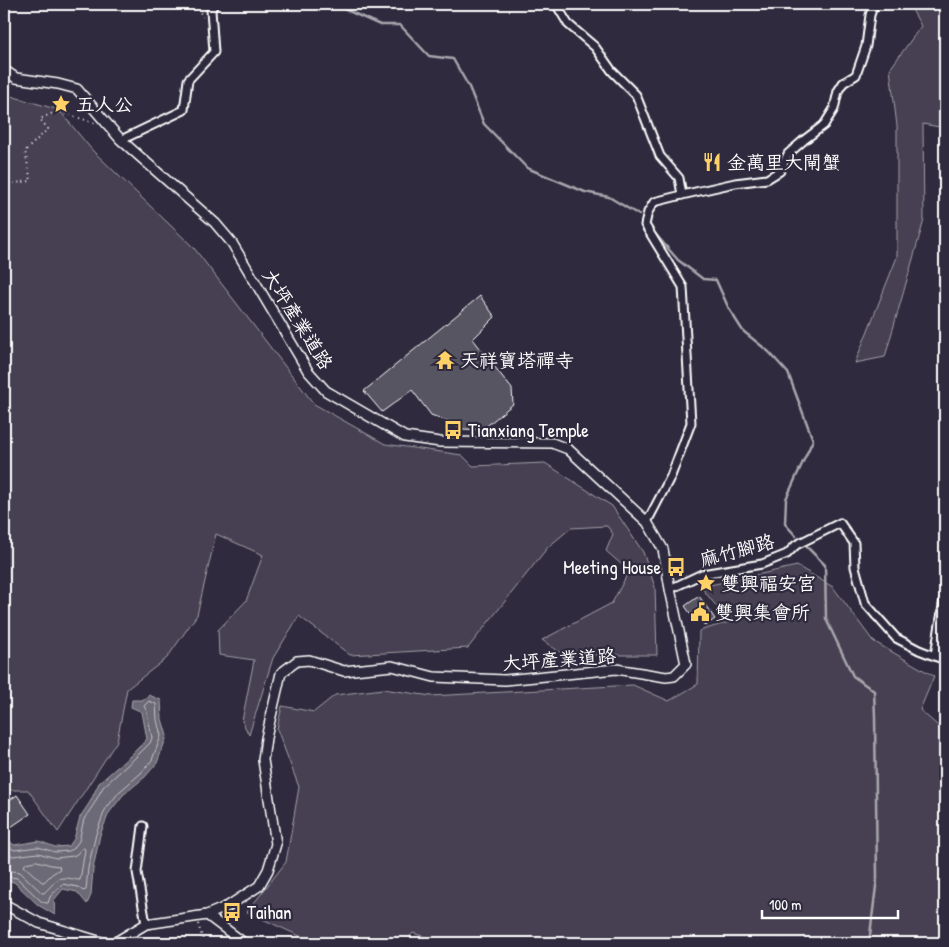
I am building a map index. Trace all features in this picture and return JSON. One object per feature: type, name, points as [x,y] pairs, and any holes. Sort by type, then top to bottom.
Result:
[{"type":"street","points":[[121,140],[184,110],[188,80],[214,52],[211,10],[214,4]]},
{"type":"street","points":[[556,4],[568,24],[595,46],[612,71],[636,95],[660,156],[679,178],[682,195]]},
{"type":"street","points":[[647,522],[671,476],[691,423],[682,287],[645,225],[648,212],[654,202],[736,183],[767,179],[780,171],[788,154],[824,124],[834,109],[838,91],[843,84],[856,75],[866,46],[870,15],[874,4]]},
{"type":"street","name":"大坪產業道路","points":[[4,70],[16,78],[77,89],[121,140],[215,223],[232,243],[308,371],[326,391],[405,437],[440,442],[552,443],[568,449],[647,522],[663,549],[686,664],[674,676],[666,677],[616,669],[505,680],[434,677],[392,666],[344,671],[309,660],[296,661],[281,674],[266,738],[263,760],[276,844],[268,870],[260,886],[228,906],[207,915],[146,924],[114,943]]},
{"type":"street","name":"麻竹腳路","points":[[670,590],[702,574],[762,564],[787,554],[796,545],[840,523],[854,543],[855,566],[865,603],[896,638],[919,650],[945,660]]},
{"type":"street","points":[[935,655],[945,593]]},
{"type":"street","points":[[143,826],[138,872],[146,924]]},
{"type":"street","points":[[4,904],[39,923],[105,943]]},
{"type":"street","points":[[207,915],[244,943]]},
{"type":"path","points":[[4,186],[32,181],[25,151],[48,129],[40,119],[57,111],[111,128]]},
{"type":"path","points":[[195,916],[204,943]]},
{"type":"shaded area","points":[[909,4],[945,4],[945,128],[923,124],[924,220],[885,357],[855,363],[897,257],[897,126],[890,69],[921,26]]},
{"type":"shaded area","points":[[4,94],[59,110],[92,150],[194,248],[314,404],[385,444],[462,455],[473,466],[545,463],[612,506],[643,552],[655,587],[657,655],[564,655],[542,640],[612,603],[629,571],[606,551],[613,534],[607,526],[571,528],[548,547],[468,648],[350,655],[299,616],[273,658],[249,735],[242,721],[254,660],[219,655],[218,630],[246,601],[263,555],[216,534],[197,615],[167,658],[127,689],[117,741],[58,832],[28,790],[4,790]]},
{"type":"shaded area","points":[[797,566],[833,587],[873,641],[934,676],[920,710],[945,732],[945,943],[782,943],[779,940],[768,943],[444,943],[413,933],[403,943],[315,943],[247,912],[286,862],[299,787],[277,729],[282,706],[314,712],[335,695],[383,689],[431,696],[633,685],[669,701],[698,684],[699,631],[729,622],[701,587]]},
{"type":"water","points":[[149,695],[161,700],[162,719],[167,736],[157,763],[145,777],[123,795],[109,813],[100,835],[93,869],[91,895],[87,904],[77,892],[63,889],[54,900],[55,915],[38,905],[14,882],[4,880],[4,836],[14,845],[39,841],[55,847],[69,846],[74,839],[80,817],[99,783],[147,739],[142,712],[131,707],[132,700],[142,700]]},
{"type":"building","name":"天祥寶塔禪寺","points":[[480,296],[495,317],[473,339],[512,389],[513,404],[482,430],[463,429],[431,415],[412,390],[382,412],[364,391]]},
{"type":"building","name":"雙興集會所","points":[[699,596],[715,619],[705,626],[701,620],[697,623],[685,606]]},
{"type":"building","points":[[17,795],[30,814],[11,827],[4,817],[4,804]]},
{"type":"waterway","points":[[336,4],[380,25],[400,25],[429,56],[453,59],[469,87],[484,124],[527,168],[585,192],[609,197],[639,215]]},
{"type":"waterway","points":[[652,230],[678,260],[703,279],[716,280],[729,309],[743,331],[769,352],[788,373],[813,440],[786,499],[785,524],[796,536]]},
{"type":"waterway","points":[[805,545],[825,565],[826,619],[853,676],[874,691],[877,878],[869,943]]},
{"type":"place","name":"五人公","points":[[61,104]]},
{"type":"place","name":"金萬里大閘蟹","points":[[712,162]]},
{"type":"place","name":"天祥寶塔禪寺","points":[[445,360]]},
{"type":"place","name":"Tianxiang Temple","points":[[453,430]]},
{"type":"place","name":"Meeting House","points":[[676,567]]},
{"type":"place","name":"雙興福安宮","points":[[706,583]]},
{"type":"place","name":"雙興集會所","points":[[700,612]]},
{"type":"place","name":"Taihan","points":[[232,912]]}]
